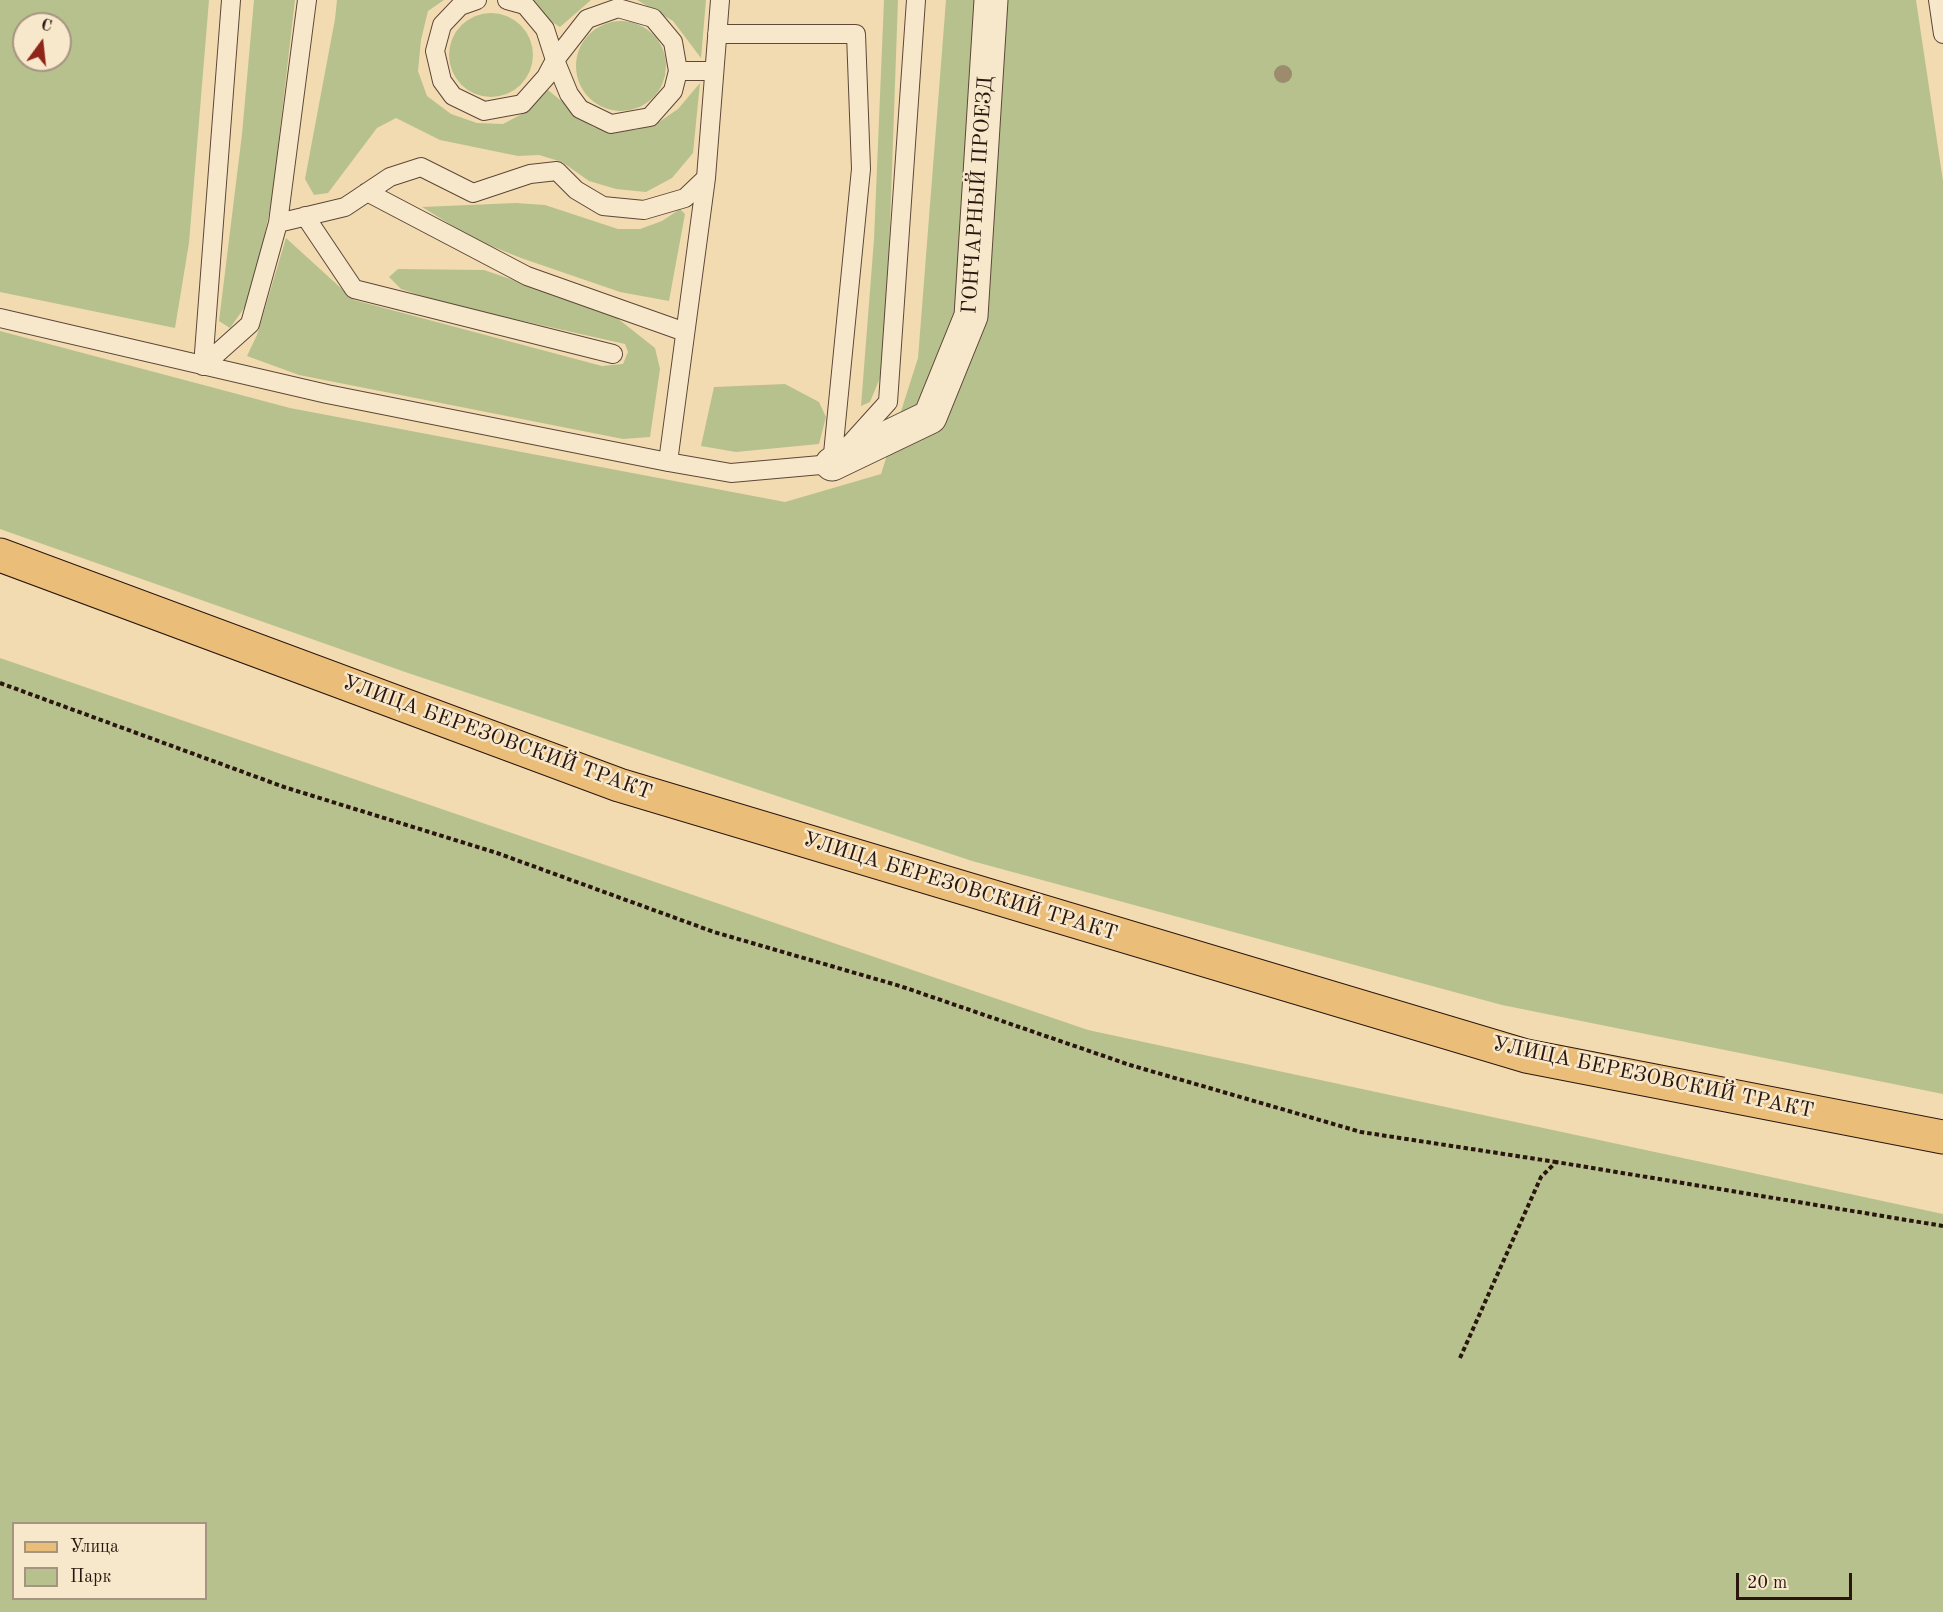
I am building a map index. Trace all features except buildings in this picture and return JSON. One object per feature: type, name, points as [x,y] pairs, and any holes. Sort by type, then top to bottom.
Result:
[{"type":"main road","name":"УЛИЦА БЕРЕЗОВСКИЙ ТРАКТ","points":[[0,555],[631,789],[1526,1056],[1943,1137]]},
{"type":"street","name":"ГОНЧАРНЫЙ ПРОЕЗД","points":[[832,464],[930,417],[971,316],[991,0]]},
{"type":"lane","points":[[203,366],[231,0]]},
{"type":"lane","points":[[203,366],[250,324],[278,223],[308,0]]},
{"type":"lane","points":[[477,0],[460,6],[442,25],[435,51],[442,81],[453,96],[484,111],[522,104],[546,77],[555,60],[587,19],[618,8],[653,18],[673,42],[678,71],[673,91],[650,117],[611,124],[580,109],[569,94],[555,60],[545,28],[525,5],[507,0]]},
{"type":"lane","points":[[668,462],[706,178],[720,0]]},
{"type":"lane","points":[[0,318],[327,394],[668,462],[731,473],[832,464],[888,402],[916,0]]},
{"type":"lane","points":[[1938,0],[1943,34]]},
{"type":"lane","points":[[717,34],[855,34],[861,170],[832,464]]},
{"type":"lane","points":[[678,71],[714,71]]},
{"type":"lane","points":[[278,223],[345,207],[390,177],[421,167],[473,193],[530,174],[557,171],[576,190],[603,206],[644,210],[685,198],[706,178]]},
{"type":"lane","points":[[367,192],[527,276],[685,332]]},
{"type":"lane","points":[[305,216],[354,289],[613,354]]},
{"type":"path","points":[[0,683],[284,787],[497,853],[714,932],[900,986],[1130,1065],[1361,1132],[1943,1226]]},
{"type":"path","points":[[1460,1358],[1541,1177],[1556,1162]]},
{"type":"green space","points":[[0,0],[209,0],[189,243],[175,328],[0,292]]},
{"type":"green space","points":[[254,0],[295,0],[272,199],[258,268],[247,304],[230,328],[219,321],[242,134]]},
{"type":"green space","points":[[337,0],[444,0],[428,11],[421,40],[418,71],[427,96],[451,114],[477,123],[503,124],[522,114],[548,90],[593,127],[611,131],[636,130],[659,122],[678,109],[700,83],[693,153],[672,178],[646,192],[616,189],[589,181],[562,162],[539,155],[518,156],[440,140],[396,118],[377,128],[328,193],[314,195],[305,179]]},
{"type":"green space","points":[[531,0],[591,0],[560,27]]},
{"type":"green space","points":[[637,0],[706,0],[701,58],[673,21]]},
{"type":"green space","points":[[884,0],[898,0],[885,366],[870,402],[861,406],[874,239]]},
{"type":"green space","points":[[946,0],[1916,0],[1943,181],[1943,1094],[1502,1005],[972,861],[408,673],[0,529],[0,331],[290,408],[785,502],[881,474],[918,358]]},
{"type":"green space","points":[[491,13],[507,16],[521,25],[530,39],[533,55],[530,71],[521,85],[507,94],[491,97],[475,94],[461,85],[452,71],[449,55],[452,39],[461,25],[475,16]]},
{"type":"green space","points":[[621,21],[638,24],[653,34],[663,49],[666,66],[663,83],[653,98],[638,108],[621,111],[604,108],[589,98],[579,83],[576,66],[579,49],[589,34],[604,24]]},
{"type":"green space","points":[[516,203],[545,205],[618,229],[640,229],[662,221],[680,209],[685,214],[669,301],[620,292],[521,258],[474,239],[422,207]]},
{"type":"green space","points":[[286,238],[354,300],[602,366],[623,364],[628,352],[625,344],[443,303],[401,289],[389,277],[398,269],[484,270],[612,314],[655,348],[660,369],[650,437],[623,439],[299,375],[247,356],[257,335]]},
{"type":"green space","points":[[785,384],[819,402],[826,417],[819,444],[736,452],[701,446],[714,387]]},
{"type":"green space","points":[[0,658],[1088,1030],[1943,1214],[1943,1612],[0,1612]]}]
